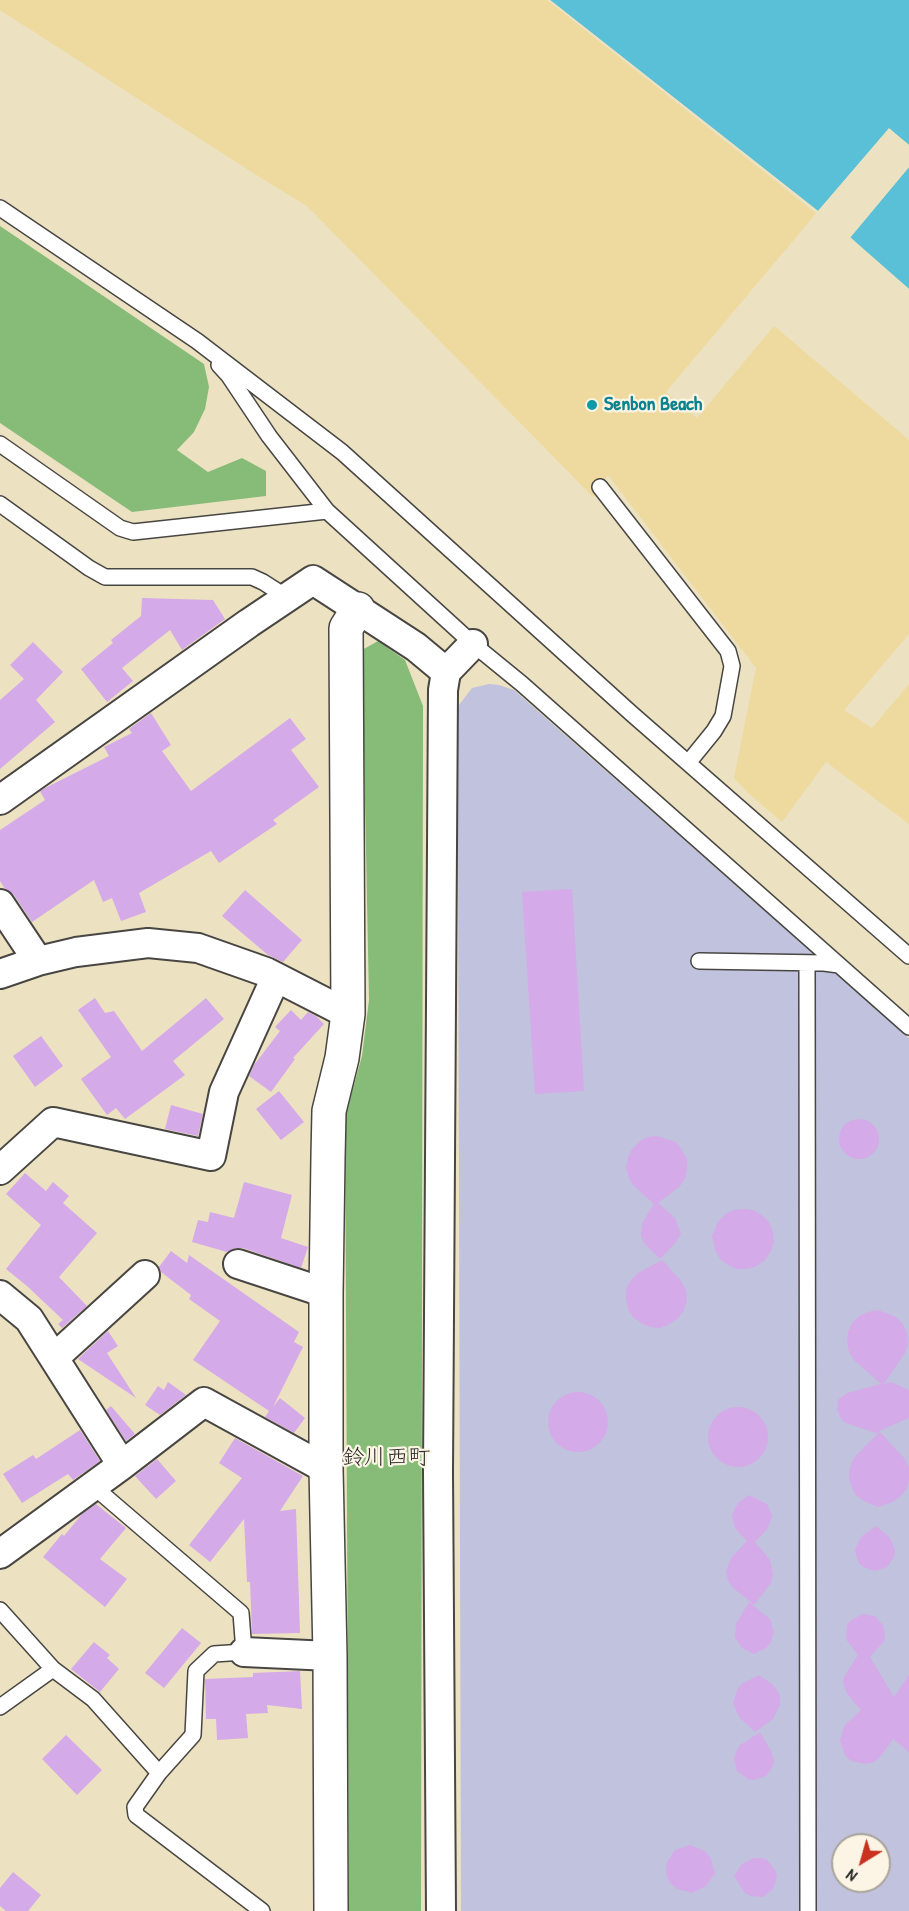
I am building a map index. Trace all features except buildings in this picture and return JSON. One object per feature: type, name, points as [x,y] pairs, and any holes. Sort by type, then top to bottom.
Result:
[{"type":"street","points":[[0,800],[313,580],[416,647],[446,672]]},
{"type":"street","points":[[331,1911],[330,1656],[326,1469],[329,1111],[342,1058],[348,1014],[346,628],[358,609]]},
{"type":"street","points":[[441,1911],[438,1460],[442,702],[446,672],[473,644]]},
{"type":"street","points":[[0,904],[38,961]]},
{"type":"street","points":[[0,974],[38,961],[76,952],[148,943],[198,948],[266,972],[348,1014]]},
{"type":"street","points":[[0,1170],[53,1122],[211,1156],[224,1092],[276,977]]},
{"type":"street","points":[[238,1264],[326,1293]]},
{"type":"street","points":[[54,1358],[145,1275]]},
{"type":"street","points":[[0,1295],[29,1319],[122,1465]]},
{"type":"street","points":[[0,1554],[204,1402],[326,1469]]},
{"type":"street","points":[[244,1652],[330,1656]]},
{"type":"lane","points":[[0,208],[197,341],[342,452],[688,763],[909,956]]},
{"type":"lane","points":[[197,341],[229,376],[269,436],[327,511],[473,644],[522,684],[909,1027]]},
{"type":"lane","points":[[0,444],[120,528],[133,532],[327,511]]},
{"type":"lane","points":[[600,487],[728,651],[732,666],[723,716],[688,763]]},
{"type":"lane","points":[[0,504],[105,577],[252,577],[288,598]]},
{"type":"lane","points":[[699,962],[839,965]]},
{"type":"lane","points":[[807,963],[807,1911]]},
{"type":"lane","points":[[93,1486],[241,1613],[244,1652],[214,1654],[196,1671],[193,1735],[159,1773],[135,1807],[136,1815],[262,1911]]},
{"type":"lane","points":[[0,1610],[53,1670],[93,1699],[159,1773]]},
{"type":"lane","points":[[0,1707],[53,1670]]},
{"type":"shaded area","points":[[489,684],[514,690],[909,1038],[909,1911],[461,1911],[458,835],[455,725],[459,705],[472,688]]},
{"type":"green space","points":[[0,226],[204,364],[209,387],[205,409],[194,432],[177,450],[208,472],[242,458],[266,471],[266,496],[132,512],[0,423]]},
{"type":"green space","points":[[378,641],[405,660],[423,706],[421,1911],[349,1911],[345,1117],[362,1056],[369,1000],[362,650]]},
{"type":"sand","name":"Senbon Beach","points":[[0,0],[550,0],[818,211],[666,392],[697,418],[774,326],[909,440],[909,634],[844,710],[872,728],[909,684],[909,824],[826,762],[782,822],[747,792],[734,778],[756,668],[608,475],[593,497],[307,206],[0,10]]},
{"type":"water","points":[[550,0],[909,0],[909,145],[889,129],[818,211]]},
{"type":"water","points":[[909,167],[909,289],[850,238]]},
{"type":"pier","points":[[547,0],[550,0],[818,211],[889,128],[909,145],[909,148],[889,133],[821,213],[817,214]]},
{"type":"pier","points":[[909,164],[909,167],[850,237],[909,289],[909,292],[847,237]]},
{"type":"place","name":"Senbon Beach","points":[[592,405]]},
{"type":"district","name":"鈴川西町","points":[[386,1458]]}]
